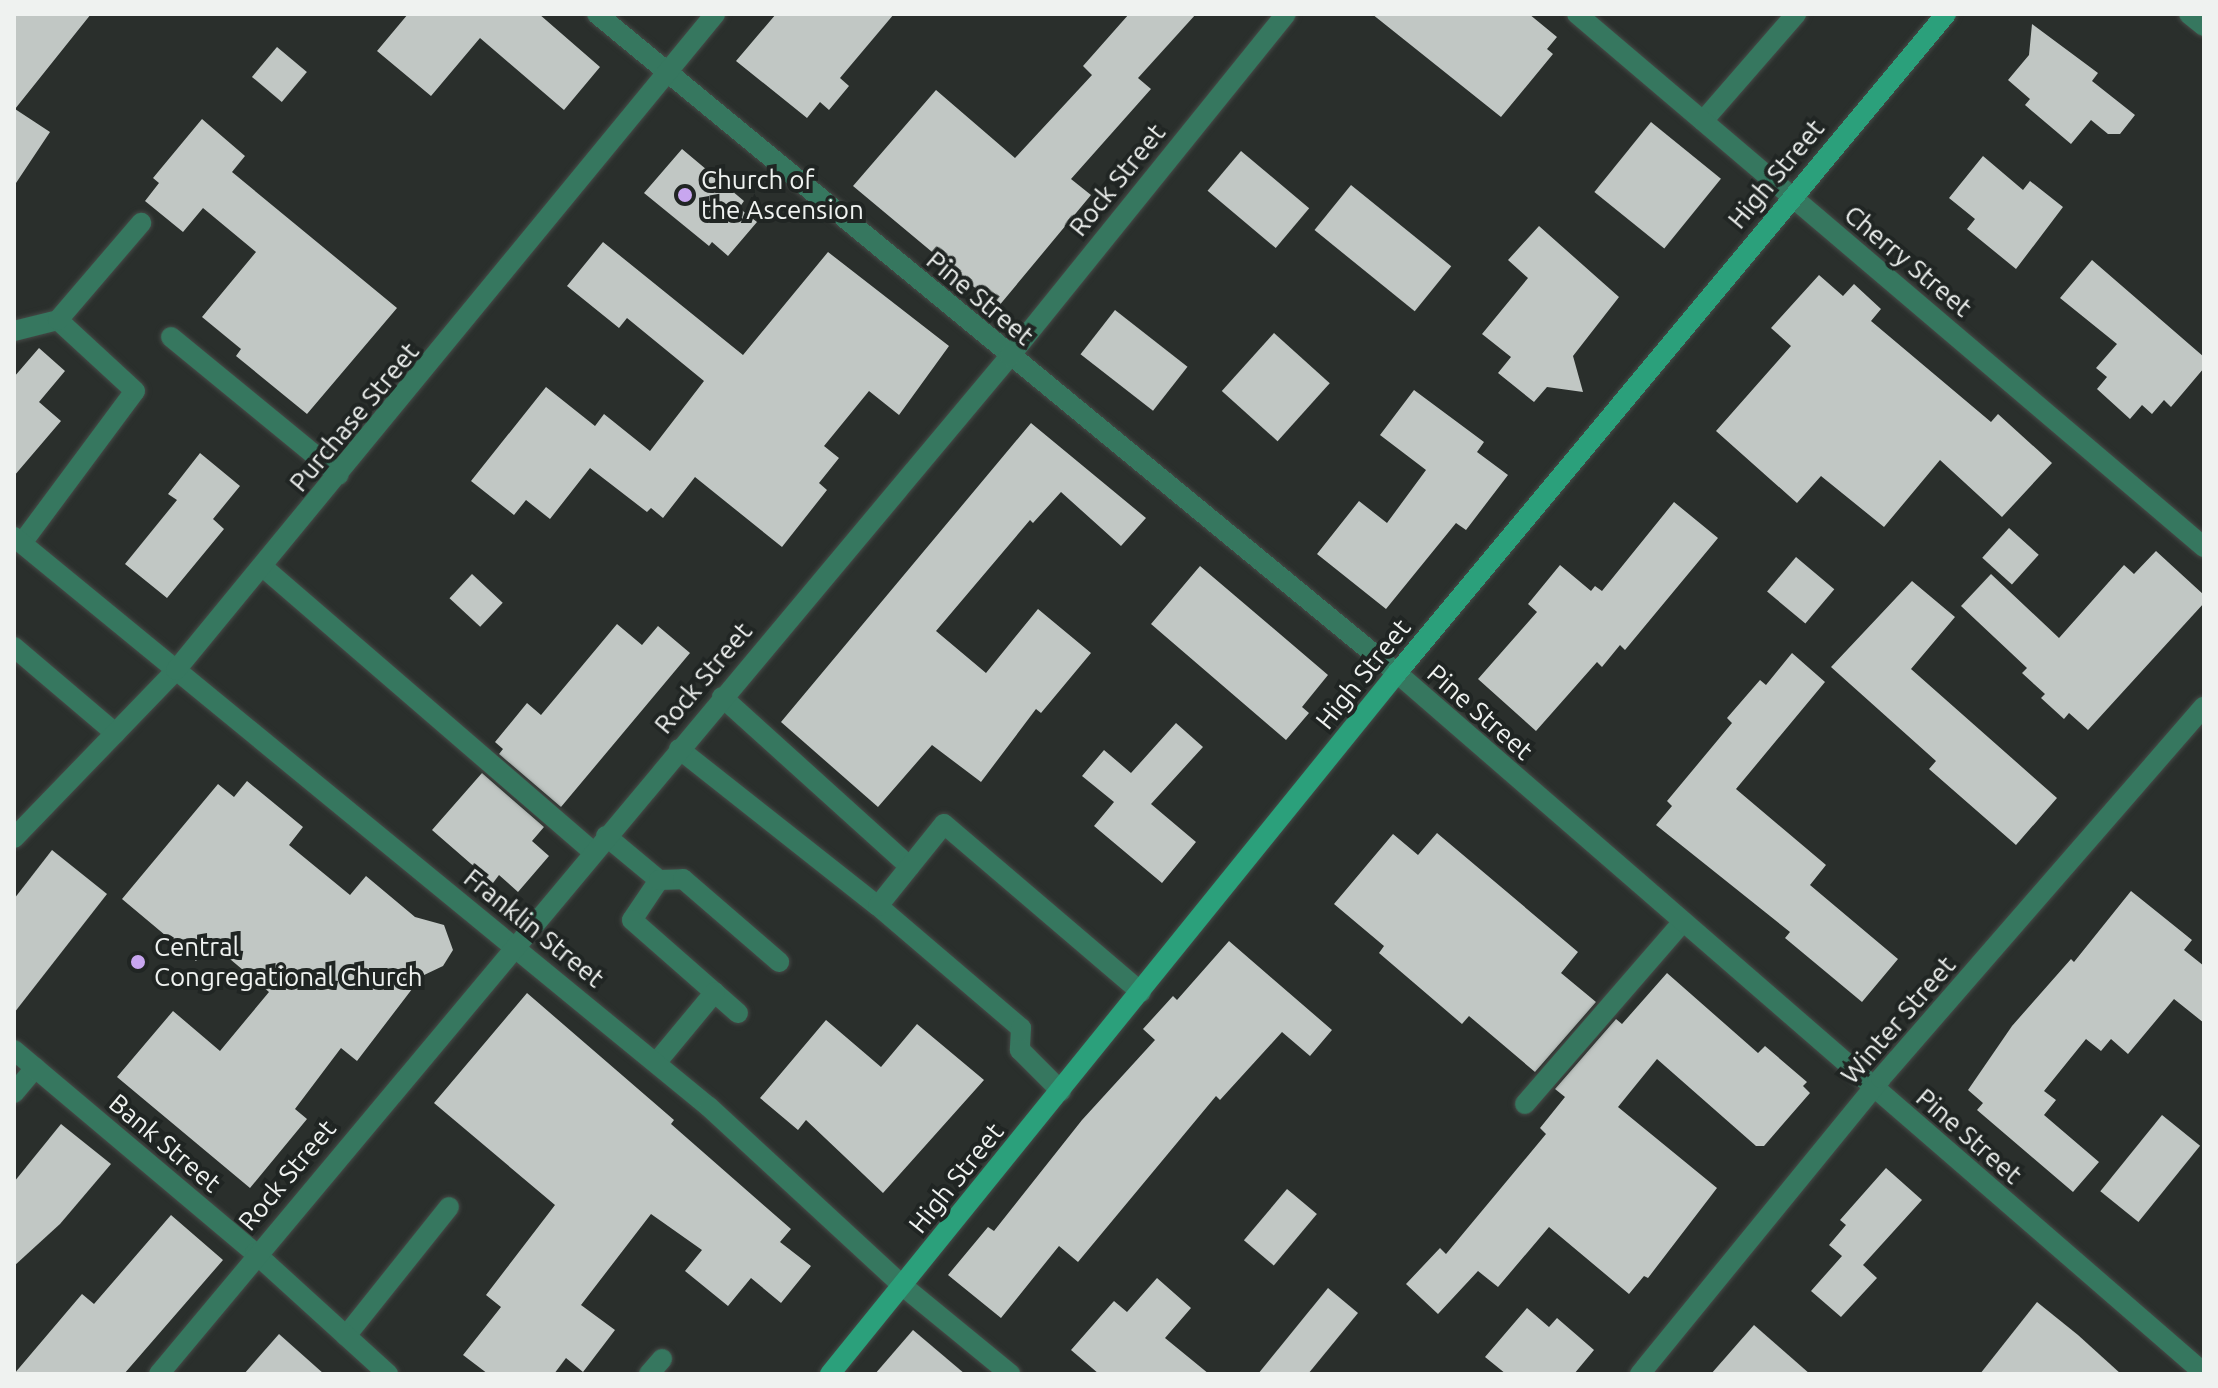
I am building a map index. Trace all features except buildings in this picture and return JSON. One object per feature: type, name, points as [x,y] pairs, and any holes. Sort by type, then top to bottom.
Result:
[{"type":"street","name":"Pine Street","points":[[597,14],[1397,673],[2204,1373]]},
{"type":"street","name":"Purchase Street","points":[[15,835],[174,672],[715,14]]},
{"type":"street","name":"Rock Street","points":[[159,1374],[255,1253],[1010,356],[1286,14]]},
{"type":"street","name":"Cherry Street","points":[[1577,14],[2204,547]]},
{"type":"street","points":[[1703,121],[1796,14]]},
{"type":"street","name":"High Street","points":[[830,1374],[1397,673],[1791,196],[1946,14]]},
{"type":"street","points":[[2189,14],[2204,26]]},
{"type":"street","points":[[14,331],[58,320],[141,223]]},
{"type":"street","points":[[18,540],[135,391],[58,320]]},
{"type":"street","points":[[171,337],[339,475]]},
{"type":"street","name":"Franklin Street","points":[[18,540],[174,672],[656,1063],[903,1286],[1010,1374]]},
{"type":"street","points":[[263,567],[593,852]]},
{"type":"street","points":[[14,647],[115,733]]},
{"type":"street","points":[[722,697],[910,867]]},
{"type":"street","name":"Winter Street","points":[[1640,1374],[1874,1088],[2204,707]]},
{"type":"street","points":[[679,749],[878,906],[1021,1028],[1020,1050],[1061,1091]]},
{"type":"street","points":[[878,906],[944,824],[1141,992]]},
{"type":"street","points":[[606,836],[659,880],[683,879],[779,962]]},
{"type":"street","points":[[659,880],[632,920],[738,1013]]},
{"type":"street","points":[[1525,1104],[1682,923]]},
{"type":"street","points":[[656,1063],[715,992]]},
{"type":"street","name":"Bank Street","points":[[14,1050],[255,1253],[388,1374]]},
{"type":"street","points":[[14,1093],[35,1068]]},
{"type":"street","points":[[346,1336],[449,1207]]},
{"type":"place","name":"Church of the Ascension","points":[[685,195]]},
{"type":"place","name":"Central Congregational Church","points":[[138,962]]}]
